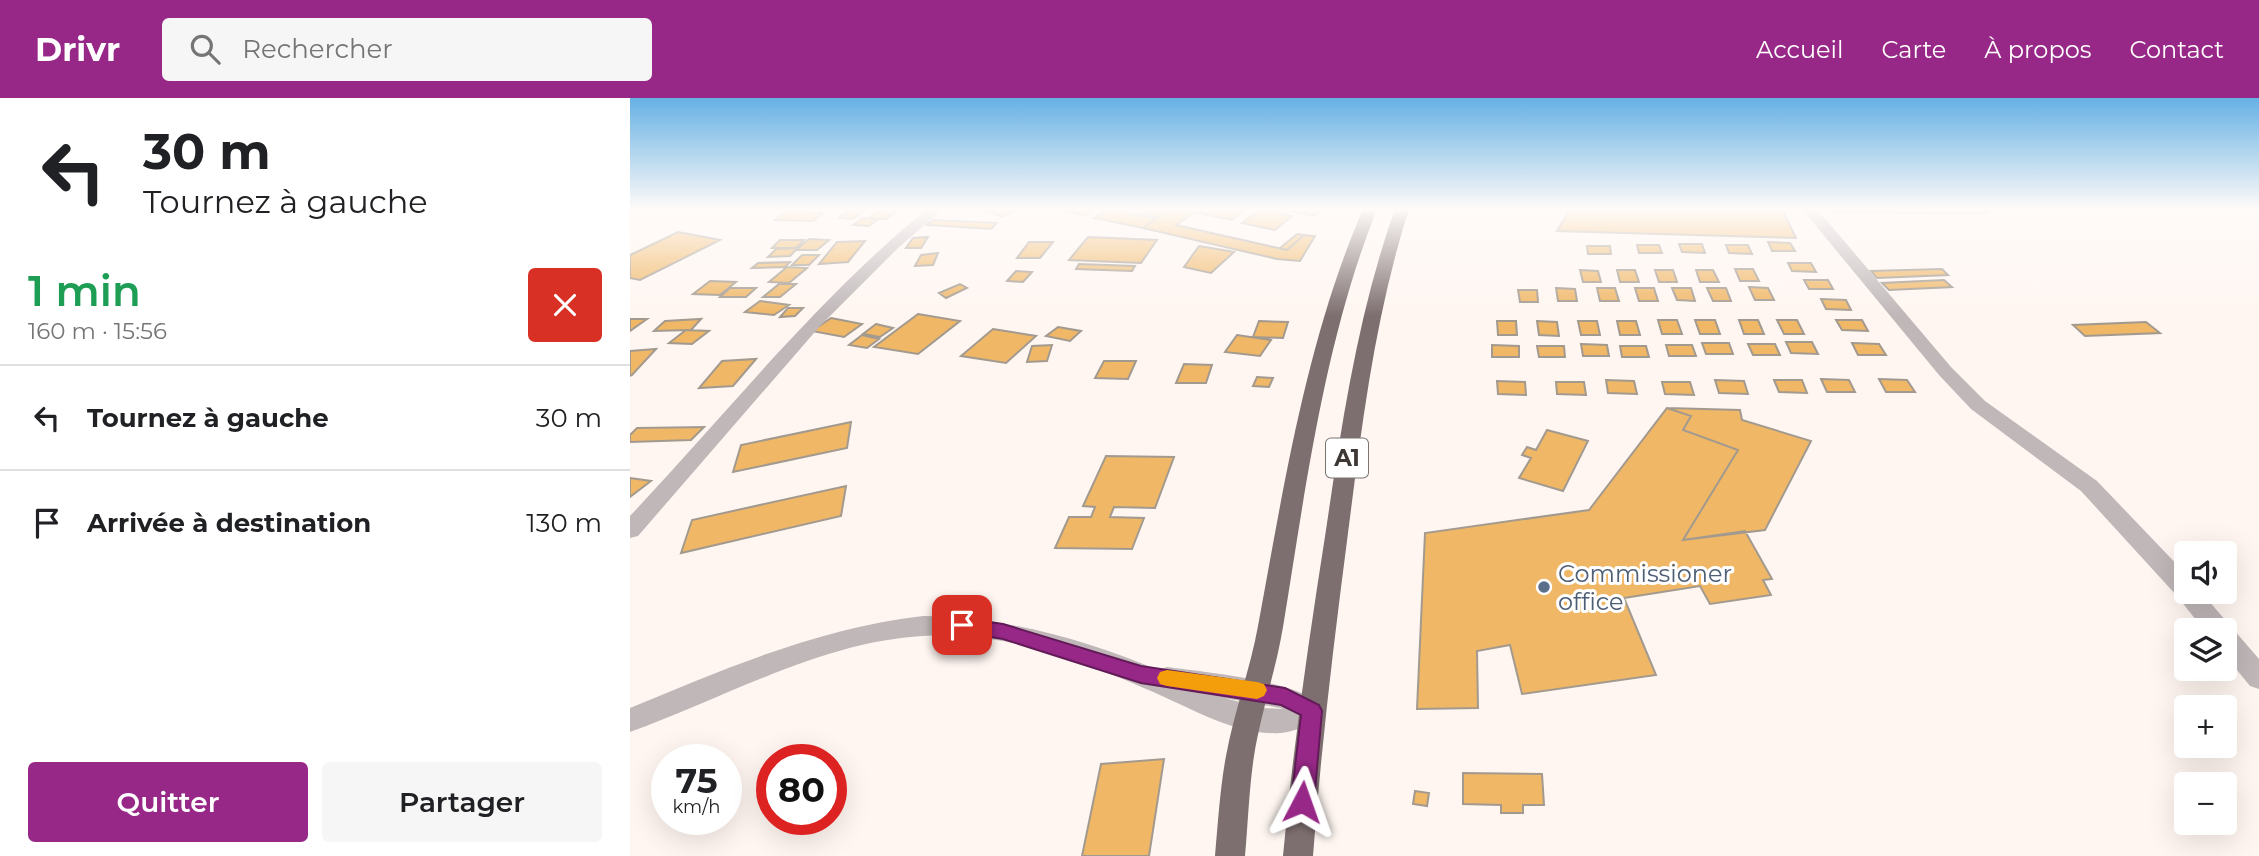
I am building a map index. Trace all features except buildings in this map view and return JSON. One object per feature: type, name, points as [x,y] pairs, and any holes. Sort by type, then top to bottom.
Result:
[{"type":"highway","name":"A1","points":[[1230,856],[1240,755],[1253,704],[1319,370],[1355,244]]},
{"type":"highway","name":"A1","points":[[1298,856],[1312,711],[1364,347],[1389,244]]},
{"type":"street","points":[[630,530],[764,376],[839,296],[893,244]]},
{"type":"street","points":[[1839,244],[1945,371],[1978,405],[2089,486],[2174,578]]},
{"type":"street","points":[[2197,604],[2209,618]]},
{"type":"street","points":[[630,720],[776,661],[832,643],[923,626],[962,625],[1003,632],[1141,674],[1221,709],[1253,704],[1284,721],[1312,711]]},
{"type":"street","points":[[2237,652],[2259,678]]},
{"type":"slow traffic","points":[[1167,678],[1257,690]]},
{"type":"place","name":"Commissioner office","points":[[1544,587]]},
{"type":"route","points":[[962,625],[1040,642],[1141,674],[1285,696],[1312,711],[1302,802]]}]
